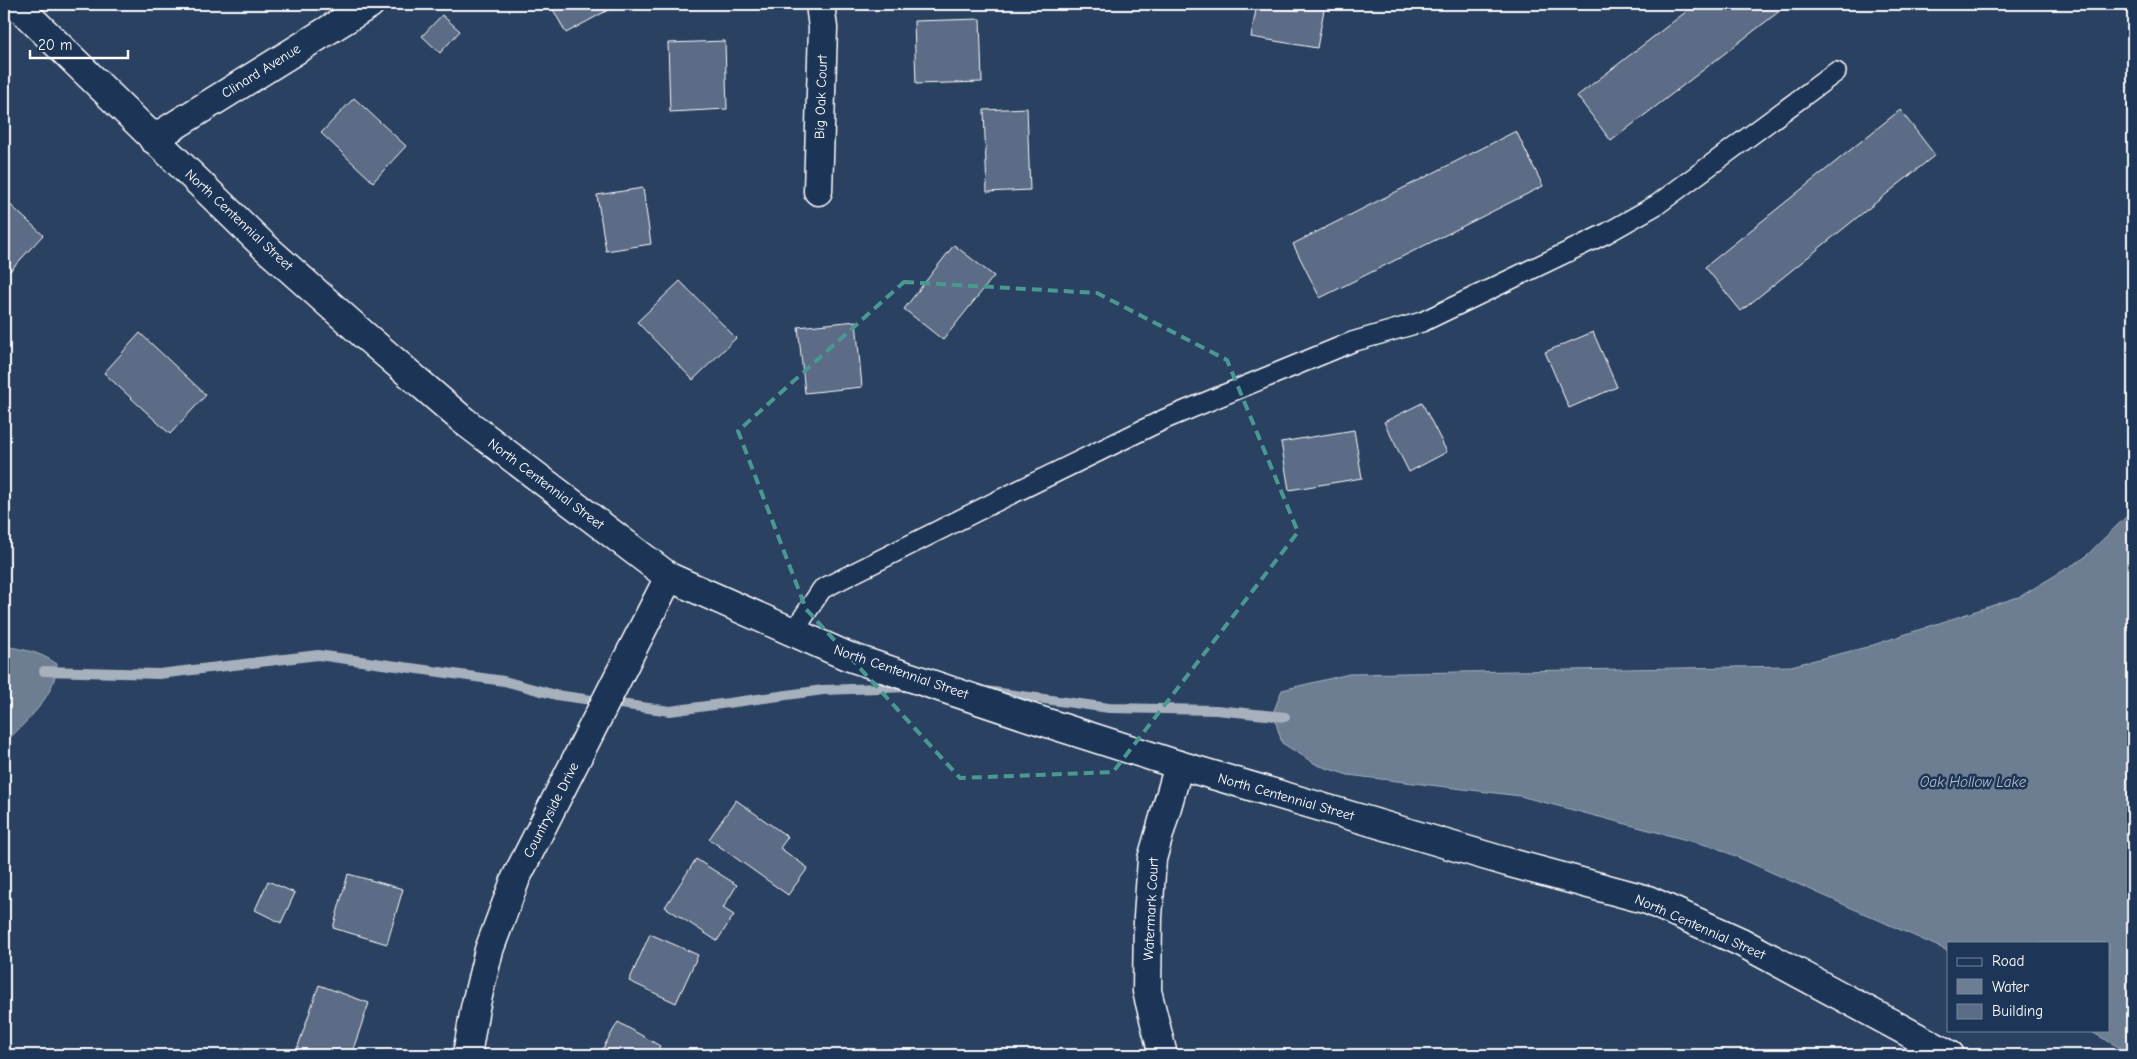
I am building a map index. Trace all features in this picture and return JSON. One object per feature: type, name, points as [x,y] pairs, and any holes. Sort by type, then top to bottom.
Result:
[{"type":"street","name":"North Centennial Street","points":[[16,4],[264,246],[464,420],[669,577],[847,656],[1179,765],[1507,862],[1648,900],[1741,942],[1950,1055]]},
{"type":"street","name":"Clinard Avenue","points":[[153,139],[370,4]]},
{"type":"street","name":"Big Oak Court","points":[[818,191],[823,28],[820,4]]},
{"type":"street","name":"Countryside Drive","points":[[467,1055],[475,1008],[489,950],[516,878],[669,577]]},
{"type":"street","name":"Watermark Court","points":[[1163,1055],[1147,991],[1148,917],[1152,859],[1179,765]]},
{"type":"lane","points":[[794,632],[822,589],[987,506],[1165,419],[1352,342],[1422,322],[1607,233],[1658,204],[1836,72]]},
{"type":"highlighted area","points":[[904,282],[1097,293],[1227,360],[1298,532],[1113,772],[960,778],[806,609],[738,431]]},
{"type":"water","name":"Oak Hollow Lake","points":[[2133,510],[2133,1055],[2092,1032],[2110,1032],[2110,942],[1947,942],[1947,951],[1717,848],[1520,796],[1348,775],[1317,765],[1282,743],[1273,713],[1282,690],[1349,674],[1791,666],[1867,647],[2021,596],[2084,558]]},
{"type":"water","points":[[4,646],[37,654],[57,664],[51,688],[45,698],[30,718],[4,744]]},
{"type":"building","points":[[550,4],[619,4],[566,33]]},
{"type":"building","points":[[1257,4],[1325,4],[1317,48],[1251,37]]},
{"type":"building","points":[[1696,4],[1777,4],[1781,10],[1611,141],[1577,96]]},
{"type":"building","points":[[442,15],[460,31],[440,53],[422,36]]},
{"type":"building","points":[[980,19],[982,82],[916,84],[914,21]]},
{"type":"building","points":[[725,41],[727,109],[670,112],[668,43]]},
{"type":"building","points":[[354,98],[406,146],[373,182],[321,133]]},
{"type":"building","points":[[1027,108],[1030,190],[987,192],[984,110]]},
{"type":"building","points":[[1900,110],[1935,155],[1741,311],[1705,267]]},
{"type":"building","points":[[1516,131],[1543,186],[1320,298],[1293,244]]},
{"type":"building","points":[[643,188],[651,244],[606,251],[597,195]]},
{"type":"building","points":[[4,199],[43,235],[10,271],[4,265]]},
{"type":"building","points":[[954,245],[994,276],[943,340],[904,309]]},
{"type":"building","points":[[680,281],[736,338],[693,380],[637,322]]},
{"type":"building","points":[[856,321],[862,387],[805,393],[798,327]]},
{"type":"building","points":[[1593,332],[1617,387],[1569,408],[1545,352]]},
{"type":"building","points":[[140,333],[206,395],[170,434],[104,373]]},
{"type":"building","points":[[1422,403],[1447,452],[1409,472],[1384,422]]},
{"type":"building","points":[[1354,430],[1362,478],[1289,490],[1281,442]]},
{"type":"building","points":[[736,800],[788,837],[780,848],[808,868],[788,895],[709,839]]},
{"type":"building","points":[[696,859],[737,885],[723,908],[734,915],[717,941],[665,907]]},
{"type":"building","points":[[348,874],[403,889],[387,944],[333,928]]},
{"type":"building","points":[[268,881],[295,893],[281,923],[255,910]]},
{"type":"building","points":[[650,934],[698,955],[676,1003],[629,981]]},
{"type":"building","points":[[319,985],[369,1003],[351,1055],[295,1055]]},
{"type":"building","points":[[618,1022],[660,1046],[655,1055],[599,1055]]},
{"type":"waterway","points":[[44,671],[159,674],[318,655],[504,681],[556,695],[670,711],[823,690],[910,687]]},
{"type":"waterway","points":[[986,691],[1109,708],[1216,710],[1285,717]]}]
